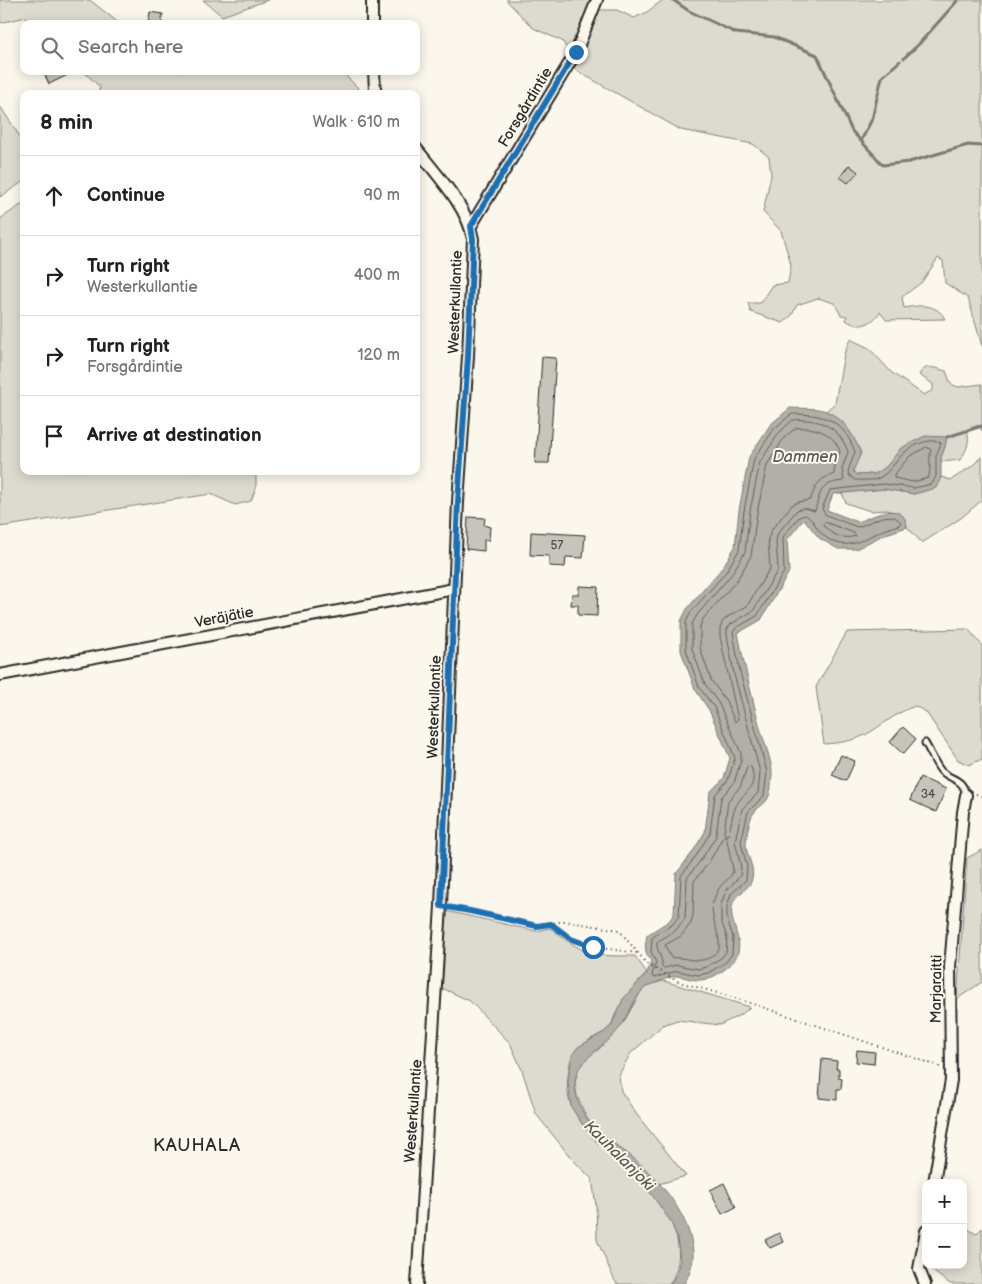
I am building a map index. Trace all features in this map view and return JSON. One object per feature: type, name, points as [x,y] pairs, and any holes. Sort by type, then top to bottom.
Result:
[{"type":"street","points":[[372,0],[372,20]]},
{"type":"street","name":"Forsgårdintie","points":[[471,226],[583,40],[597,0]]},
{"type":"street","points":[[374,75],[375,90]]},
{"type":"street","name":"Westerkullantie","points":[[417,1284],[441,906],[458,502],[468,356],[473,239],[471,226],[464,212],[420,153]]},
{"type":"street","name":"Veräjätie","points":[[0,675],[454,589]]},
{"type":"street","name":"Marjaraitti","points":[[935,1179],[951,1080],[950,967],[966,794]]},
{"type":"street","points":[[922,1253],[919,1269],[925,1284]]},
{"type":"lane","points":[[925,743],[941,770],[960,781],[964,786],[966,794]]},
{"type":"path","points":[[441,906],[537,926],[564,921],[620,930],[647,964],[678,982],[736,998],[837,1031],[933,1066],[951,1069]]},
{"type":"path","points":[[551,924],[571,939],[593,947],[638,953]]},
{"type":"shaded area","points":[[0,0],[90,0],[115,20],[29,20],[26,17],[0,23]]},
{"type":"shaded area","points":[[203,0],[268,0],[222,16]]},
{"type":"shaded area","points":[[506,0],[594,0],[571,54],[562,41],[533,28]]},
{"type":"shaded area","points":[[663,0],[982,0],[982,346],[968,298],[945,283],[943,261],[938,258],[922,282],[902,297],[904,308],[927,306],[937,310],[945,319],[886,320],[880,312],[873,320],[865,324],[856,325],[846,320],[847,316],[841,315],[834,303],[818,298],[797,305],[792,315],[783,323],[751,312],[748,303],[760,303],[772,285],[788,283],[791,265],[781,231],[763,212],[771,175],[769,157],[753,144],[681,130],[572,68],[587,41],[596,10],[617,10],[634,18],[647,12]]},
{"type":"shaded area","points":[[87,75],[345,75],[360,90],[99,90],[100,87]]},
{"type":"shaded area","points":[[0,106],[20,137],[20,184],[0,197]]},
{"type":"shaded area","points":[[20,206],[20,475],[256,475],[256,487],[251,501],[235,505],[211,494],[0,527],[0,219]]},
{"type":"shaded area","points":[[850,339],[869,348],[892,373],[924,395],[933,390],[933,384],[919,375],[921,371],[927,368],[946,371],[951,384],[958,387],[982,384],[982,431],[979,425],[967,429],[968,445],[960,460],[941,462],[945,447],[901,448],[887,466],[879,472],[857,475],[852,471],[854,467],[843,422],[826,411],[835,403],[844,354]]},
{"type":"shaded area","points":[[982,456],[982,500],[961,518],[922,543],[907,527],[906,521],[900,514],[887,510],[870,511],[846,503],[842,493],[884,489],[914,494],[935,488],[941,477],[951,480],[972,466]]},
{"type":"shaded area","points":[[968,629],[982,645],[982,759],[969,765],[958,760],[926,712],[915,706],[862,736],[846,741],[824,744],[816,687],[847,632]]},
{"type":"shaded area","points":[[982,850],[982,982],[957,999],[967,858]]},
{"type":"shaded area","points":[[446,911],[536,931],[550,928],[573,945],[585,951],[599,955],[635,956],[647,973],[629,992],[616,1012],[611,1026],[589,1040],[572,1055],[567,1088],[572,1107],[578,1119],[605,1149],[645,1185],[669,1219],[678,1244],[676,1271],[670,1284],[617,1284],[597,1240],[596,1206],[592,1179],[572,1159],[536,1114],[522,1070],[510,1043],[470,1001],[442,988]]},
{"type":"shaded area","points":[[664,981],[750,1007],[742,1014],[720,1025],[677,1020],[663,1025],[630,1054],[619,1075],[621,1091],[637,1115],[686,1176],[659,1184],[634,1159],[612,1143],[588,1121],[577,1096],[575,1083],[578,1069],[585,1059],[599,1049],[623,1023],[642,990],[649,985]]},
{"type":"shaded area","points":[[967,1228],[976,1234],[982,1228],[982,1284],[950,1284],[930,1269],[967,1269]]},
{"type":"water","name":"Dammen","points":[[790,408],[826,411],[843,423],[852,434],[861,453],[853,471],[857,475],[876,474],[887,466],[901,448],[925,436],[947,437],[941,457],[941,477],[936,488],[914,494],[884,489],[833,494],[827,510],[858,522],[887,512],[894,512],[900,514],[905,519],[907,527],[883,535],[856,549],[838,549],[819,538],[804,519],[787,540],[789,572],[761,620],[738,633],[751,693],[772,772],[771,786],[766,802],[756,810],[750,820],[746,847],[753,872],[751,882],[737,896],[732,907],[739,946],[738,953],[728,967],[713,977],[697,980],[675,976],[646,987],[636,999],[618,1030],[587,1059],[577,1072],[575,1084],[577,1097],[587,1118],[604,1136],[633,1158],[653,1177],[672,1200],[687,1226],[693,1253],[692,1265],[684,1284],[670,1284],[677,1273],[680,1259],[677,1238],[671,1222],[645,1185],[595,1140],[586,1129],[571,1107],[568,1082],[572,1055],[578,1047],[611,1026],[623,999],[647,973],[651,961],[646,949],[647,935],[669,921],[674,914],[676,874],[705,832],[710,792],[724,778],[730,758],[709,710],[695,689],[681,651],[681,621],[687,609],[722,568],[735,547],[739,510],[749,457],[770,425]]},
{"type":"building","points":[[150,12],[163,14],[162,20],[149,20]]},
{"type":"building","points":[[45,75],[68,75],[49,84]]},
{"type":"building","points":[[849,165],[858,172],[848,183],[840,177]]},
{"type":"building","points":[[542,357],[556,358],[549,463],[535,463]]},
{"type":"building","points":[[468,517],[485,518],[484,525],[490,527],[489,540],[484,540],[484,551],[466,549]]},
{"type":"building","points":[[531,532],[585,535],[583,558],[566,557],[565,567],[549,566],[549,556],[530,555]]},
{"type":"building","points":[[579,586],[598,587],[597,616],[578,615],[578,605],[571,605],[572,594],[579,594]]},
{"type":"building","points":[[903,727],[916,739],[903,754],[890,742]]},
{"type":"building","points":[[841,755],[855,761],[846,781],[832,775]]},
{"type":"building","points":[[920,777],[946,789],[936,812],[910,800]]},
{"type":"building","points":[[857,1050],[875,1052],[874,1064],[856,1062]]},
{"type":"building","points":[[822,1059],[837,1061],[836,1069],[839,1069],[839,1078],[842,1079],[841,1089],[837,1089],[837,1100],[819,1098]]},
{"type":"building","points":[[724,1183],[736,1207],[722,1214],[710,1190]]},
{"type":"building","points":[[779,1233],[783,1242],[770,1248],[765,1240]]},
{"type":"waterway","points":[[673,0],[689,11],[736,33],[774,37],[817,55],[852,131],[883,165],[909,162],[968,145],[982,146]]},
{"type":"waterway","points":[[904,58],[958,0]]},
{"type":"waterway","points":[[861,141],[872,119],[882,77],[900,61]]},
{"type":"waterway","points":[[947,437],[982,426]]},
{"type":"district","name":"KAUHALA","points":[[197,1145]]},
{"type":"route","points":[[576,52],[471,226],[473,239],[468,356],[458,502],[441,906],[537,926],[551,924],[571,939],[593,947]]},
{"type":"water label","name":"Kauhalanjoki","points":[[620,1155]]}]
